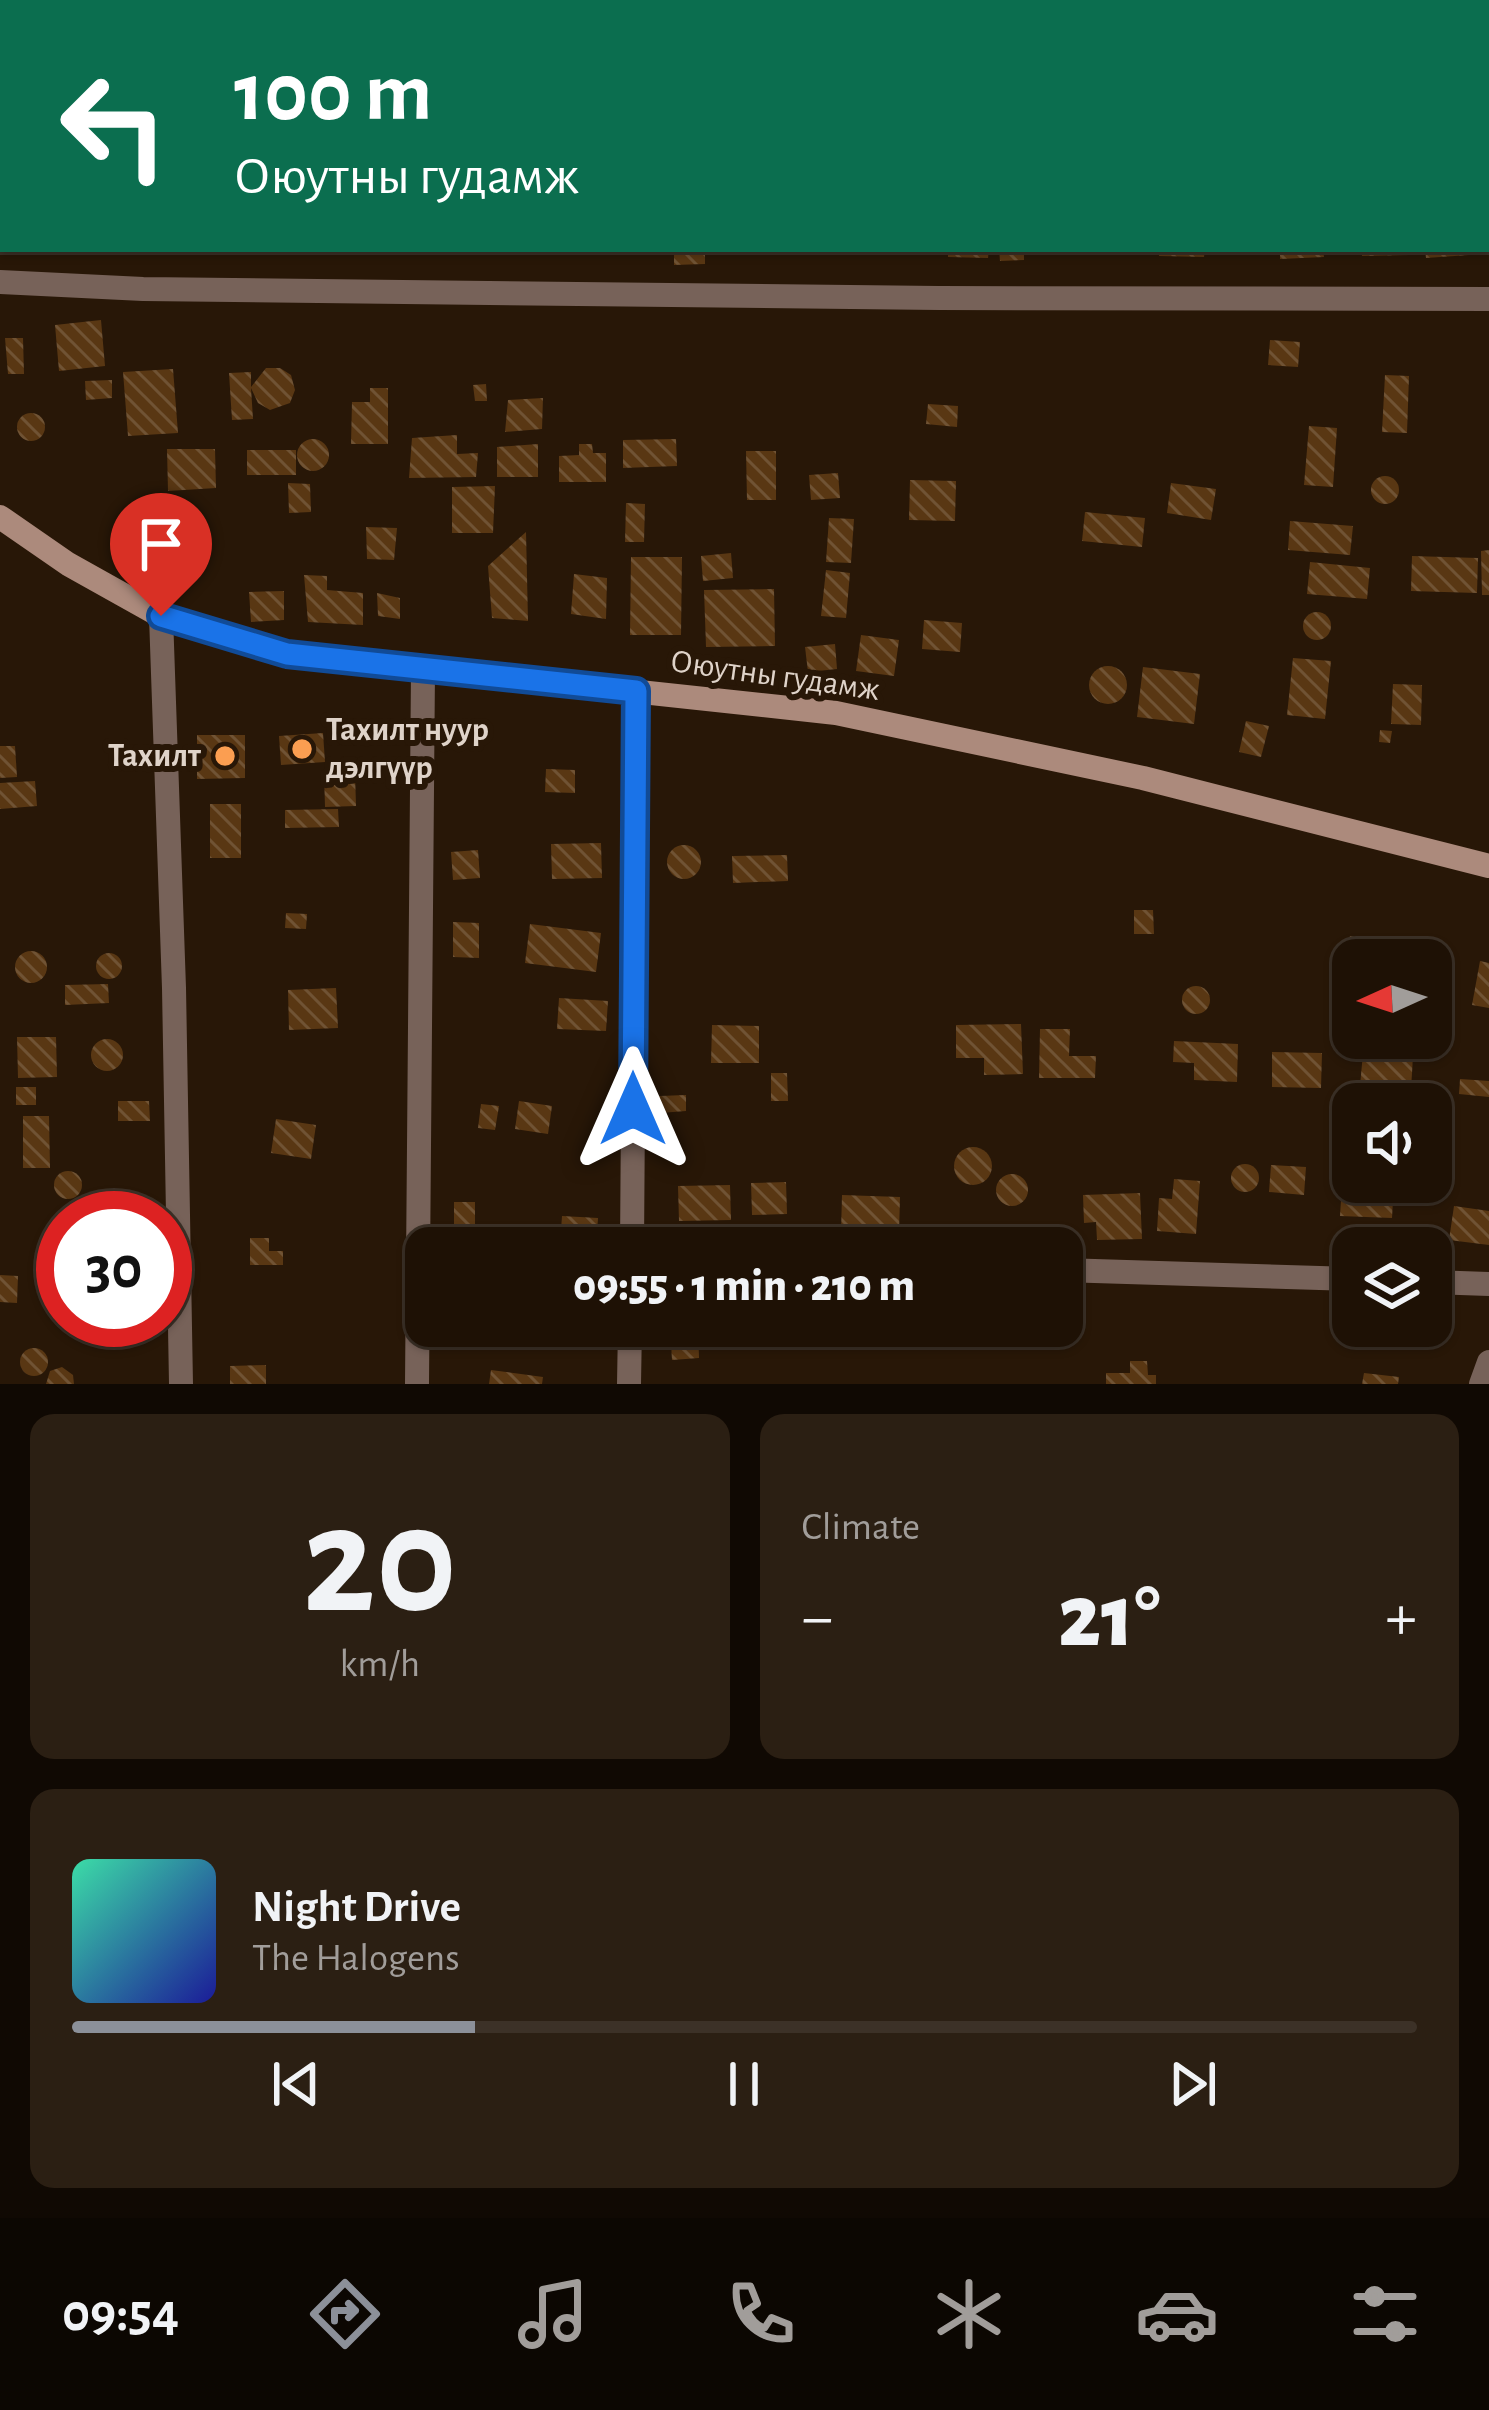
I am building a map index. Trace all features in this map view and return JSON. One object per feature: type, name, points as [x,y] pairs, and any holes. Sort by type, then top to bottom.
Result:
[{"type":"street","points":[[0,282],[143,289],[939,298],[1489,298]]},
{"type":"street","name":"Оюутны гудамж","points":[[0,517],[68,564],[161,616],[287,654],[836,713],[1143,778],[1489,866]]},
{"type":"street","points":[[161,616],[181,1384]]},
{"type":"street","points":[[417,1384],[423,670]]},
{"type":"street","points":[[632,1227],[636,691]]},
{"type":"street","points":[[1083,1271],[1332,1278]]},
{"type":"street","points":[[1452,1283],[1489,1284]]},
{"type":"street","points":[[629,1384],[630,1347]]},
{"type":"street","points":[[1481,1384],[1489,1362]]},
{"type":"building","points":[[674,252],[705,252],[705,264],[674,265]]},
{"type":"building","points":[[802,252],[835,252],[835,255]]},
{"type":"building","points":[[948,252],[989,252],[988,258],[948,257]]},
{"type":"building","points":[[999,252],[1024,252],[1024,260],[1000,261]]},
{"type":"building","points":[[1159,252],[1205,252],[1204,257],[1159,256]]},
{"type":"building","points":[[1280,252],[1323,252],[1324,257],[1280,259]]},
{"type":"building","points":[[1362,252],[1409,252],[1409,255],[1362,256]]},
{"type":"building","points":[[1425,252],[1469,252],[1469,255],[1426,258]]},
{"type":"building","points":[[101,320],[105,366],[59,371],[55,325]]},
{"type":"building","points":[[5,338],[23,338],[24,374],[8,374]]},
{"type":"building","points":[[1270,340],[1300,342],[1298,367],[1268,365]]},
{"type":"building","points":[[266,368],[280,368],[291,375],[295,390],[290,403],[270,410],[258,403],[251,388],[253,419],[232,420],[229,373],[251,372],[251,387]]},
{"type":"building","points":[[173,369],[178,433],[128,436],[123,372]]},
{"type":"building","points":[[1385,375],[1409,376],[1407,433],[1382,432]]},
{"type":"building","points":[[112,380],[112,398],[86,400],[85,381]]},
{"type":"building","points":[[486,384],[487,401],[475,401],[473,385]]},
{"type":"building","points":[[370,388],[388,388],[388,444],[351,444],[352,402],[370,402]]},
{"type":"building","points":[[543,398],[542,429],[505,432],[508,400]]},
{"type":"building","points":[[928,404],[958,406],[957,427],[926,424]]},
{"type":"building","points":[[31,413],[41,417],[45,427],[41,437],[31,441],[21,437],[17,427],[21,417]]},
{"type":"building","points":[[1309,426],[1337,428],[1333,487],[1304,485]]},
{"type":"building","points":[[457,435],[457,454],[478,453],[476,477],[409,478],[412,438]]},
{"type":"building","points":[[313,439],[324,444],[329,455],[324,466],[313,471],[302,466],[297,455],[302,444]]},
{"type":"building","points":[[676,439],[677,466],[623,468],[623,440]]},
{"type":"building","points":[[538,444],[538,477],[497,477],[497,447]]},
{"type":"building","points":[[579,444],[592,444],[593,453],[606,453],[606,482],[559,482],[559,456],[579,455]]},
{"type":"building","points":[[167,449],[215,449],[216,488],[168,491]]},
{"type":"building","points":[[247,450],[296,450],[296,475],[247,475]]},
{"type":"building","points":[[746,451],[776,451],[776,500],[747,500]]},
{"type":"building","points":[[838,473],[840,498],[811,500],[809,475]]},
{"type":"building","points":[[1385,476],[1395,480],[1399,490],[1395,500],[1385,504],[1375,500],[1371,490],[1375,480]]},
{"type":"building","points":[[910,480],[956,481],[955,521],[909,520]]},
{"type":"building","points":[[288,483],[310,484],[311,512],[289,513]]},
{"type":"building","points":[[1171,483],[1216,489],[1211,520],[1167,513]]},
{"type":"building","points":[[495,486],[493,533],[452,533],[452,487]]},
{"type":"building","points":[[626,503],[645,504],[644,542],[625,542]]},
{"type":"building","points":[[171,512],[182,517],[187,528],[182,539],[171,544],[160,539],[155,528],[160,517]]},
{"type":"building","points":[[1085,512],[1145,518],[1142,547],[1082,541]]},
{"type":"building","points":[[829,518],[854,519],[851,563],[826,562]]},
{"type":"building","points":[[1290,521],[1353,526],[1350,555],[1288,550]]},
{"type":"building","points":[[366,527],[397,528],[394,560],[367,559]]},
{"type":"building","points":[[526,532],[528,621],[492,618],[488,566]]},
{"type":"building","points":[[1489,550],[1489,595],[1482,595],[1481,551]]},
{"type":"building","points":[[731,553],[733,578],[703,581],[701,556]]},
{"type":"building","points":[[1412,556],[1478,558],[1477,593],[1411,591]]},
{"type":"building","points":[[631,557],[682,557],[681,635],[630,635]]},
{"type":"building","points":[[1310,562],[1370,568],[1367,599],[1307,594]]},
{"type":"building","points":[[826,570],[850,573],[846,618],[821,616]]},
{"type":"building","points":[[574,574],[607,578],[606,619],[571,614]]},
{"type":"building","points":[[304,575],[327,576],[327,590],[363,593],[363,625],[308,622]]},
{"type":"building","points":[[774,589],[775,646],[706,647],[704,590]]},
{"type":"building","points":[[284,591],[284,620],[251,622],[249,592]]},
{"type":"building","points":[[377,593],[400,598],[400,619],[378,616]]},
{"type":"building","points":[[1317,612],[1327,616],[1331,626],[1327,636],[1317,640],[1307,636],[1303,626],[1307,616]]},
{"type":"building","points":[[924,620],[962,623],[960,652],[922,649]]},
{"type":"building","points":[[861,635],[899,640],[894,676],[856,671]]},
{"type":"building","points":[[835,644],[837,669],[808,672],[805,647]]},
{"type":"building","points":[[1293,658],[1331,661],[1325,719],[1287,715]]},
{"type":"building","points":[[1108,666],[1121,672],[1127,685],[1121,698],[1108,704],[1095,698],[1089,685],[1095,672]]},
{"type":"building","points":[[1143,667],[1200,674],[1194,724],[1137,717]]},
{"type":"building","points":[[1393,684],[1422,685],[1421,725],[1391,724]]},
{"type":"building","points":[[1246,721],[1269,726],[1261,757],[1239,752]]},
{"type":"building","points":[[1380,730],[1392,731],[1390,743],[1379,742]]},
{"type":"building","name":"Тахилт нуур дэлгүүр","points":[[323,733],[325,762],[281,765],[279,736]]},
{"type":"building","points":[[197,735],[245,735],[245,778],[197,779]]},
{"type":"building","points":[[0,746],[15,746],[17,777],[0,778]]},
{"type":"building","points":[[546,769],[575,770],[575,793],[545,792]]},
{"type":"building","points":[[355,774],[356,806],[325,807],[324,775]]},
{"type":"building","points":[[35,781],[37,806],[0,809],[0,783]]},
{"type":"building","points":[[210,804],[241,804],[241,858],[210,858]]},
{"type":"building","points":[[338,809],[339,827],[285,828],[285,810]]},
{"type":"building","points":[[601,843],[602,878],[552,879],[551,844]]},
{"type":"building","points":[[684,845],[696,850],[701,862],[696,874],[684,879],[672,874],[667,862],[672,850]]},
{"type":"building","points":[[478,850],[480,878],[453,880],[451,852]]},
{"type":"building","points":[[787,855],[788,881],[733,883],[732,856]]},
{"type":"building","points":[[1134,910],[1153,910],[1154,934],[1134,934]]},
{"type":"building","points":[[286,913],[307,914],[306,929],[285,928]]},
{"type":"building","points":[[453,922],[479,923],[479,958],[453,957]]},
{"type":"building","points":[[530,924],[601,933],[596,972],[525,963]]},
{"type":"building","points":[[31,951],[42,956],[47,967],[42,978],[31,983],[20,978],[15,967],[20,956]]},
{"type":"building","points":[[109,953],[122,966],[109,979],[96,966]]},
{"type":"building","points":[[1480,961],[1489,963],[1489,1008],[1472,1005]]},
{"type":"building","points":[[108,984],[109,1003],[65,1005],[65,985]]},
{"type":"building","points":[[1196,986],[1206,990],[1210,1000],[1206,1010],[1196,1014],[1186,1010],[1182,1000],[1186,990]]},
{"type":"building","points":[[336,988],[338,1028],[289,1030],[288,990]]},
{"type":"building","points":[[559,998],[608,1001],[606,1031],[557,1029]]},
{"type":"building","points":[[1021,1024],[1023,1074],[984,1075],[984,1058],[956,1058],[956,1025]]},
{"type":"building","points":[[712,1025],[759,1026],[759,1063],[711,1063]]},
{"type":"building","points":[[1040,1029],[1070,1029],[1069,1056],[1096,1056],[1095,1078],[1039,1078]]},
{"type":"building","points":[[17,1037],[56,1037],[57,1077],[18,1078]]},
{"type":"building","points":[[107,1039],[119,1043],[123,1055],[119,1067],[107,1071],[95,1067],[91,1055],[95,1043]]},
{"type":"building","points":[[1174,1041],[1238,1044],[1237,1082],[1194,1080],[1194,1063],[1173,1062]]},
{"type":"building","points":[[1272,1052],[1322,1053],[1321,1088],[1272,1087]]},
{"type":"building","points":[[1362,1059],[1413,1059],[1411,1083],[1360,1083]]},
{"type":"building","points":[[771,1073],[787,1073],[788,1101],[771,1101]]},
{"type":"building","points":[[1460,1079],[1489,1081],[1489,1097],[1459,1094]]},
{"type":"building","points":[[16,1087],[36,1087],[36,1105],[16,1105]]},
{"type":"building","points":[[686,1095],[686,1111],[660,1113],[659,1096]]},
{"type":"building","points":[[118,1101],[149,1101],[150,1121],[118,1121]]},
{"type":"building","points":[[519,1101],[552,1106],[548,1134],[515,1129]]},
{"type":"building","points":[[481,1104],[499,1106],[495,1130],[478,1128]]},
{"type":"building","points":[[23,1116],[49,1116],[50,1168],[23,1168]]},
{"type":"building","points":[[276,1119],[316,1125],[311,1159],[271,1153]]},
{"type":"building","points":[[973,1147],[987,1152],[992,1166],[987,1180],[973,1185],[959,1180],[954,1166],[959,1152]]},
{"type":"building","points":[[1245,1164],[1255,1168],[1259,1178],[1255,1188],[1245,1192],[1235,1188],[1231,1178],[1235,1168]]},
{"type":"building","points":[[1271,1165],[1306,1167],[1304,1195],[1269,1192]]},
{"type":"building","points":[[63,1172],[73,1172],[81,1180],[80,1191],[55,1190],[55,1180]]},
{"type":"building","points":[[1012,1174],[1024,1178],[1028,1190],[1024,1202],[1012,1206],[1000,1202],[996,1190],[1000,1178]]},
{"type":"building","points":[[1174,1179],[1200,1181],[1196,1234],[1157,1231],[1159,1198],[1172,1199]]},
{"type":"building","points":[[786,1182],[787,1214],[752,1215],[751,1183]]},
{"type":"building","points":[[730,1185],[731,1220],[679,1221],[678,1186]]},
{"type":"building","points":[[1140,1193],[1142,1239],[1097,1240],[1096,1222],[1084,1223],[1083,1195]]},
{"type":"building","points":[[842,1195],[900,1197],[899,1227],[841,1227]]},
{"type":"building","points":[[454,1202],[475,1202],[475,1227],[454,1227]]},
{"type":"building","points":[[1341,1203],[1393,1203],[1392,1218],[1340,1216]]},
{"type":"building","points":[[1454,1206],[1489,1211],[1489,1245],[1452,1240]]},
{"type":"building","points":[[562,1216],[598,1218],[597,1227],[561,1227]]},
{"type":"building","points":[[250,1238],[269,1238],[269,1251],[283,1251],[283,1265],[250,1265]]},
{"type":"building","points":[[0,1275],[18,1276],[17,1303],[0,1302]]},
{"type":"building","points":[[671,1347],[699,1347],[699,1358],[672,1360]]},
{"type":"building","points":[[34,1348],[44,1352],[48,1362],[44,1372],[34,1376],[24,1372],[20,1362],[24,1352]]},
{"type":"building","points":[[1130,1361],[1147,1361],[1148,1375],[1156,1375],[1156,1384],[1106,1384],[1106,1373],[1130,1373]]},
{"type":"building","points":[[266,1365],[266,1384],[230,1384],[230,1366]]},
{"type":"building","points":[[62,1367],[73,1375],[74,1384],[46,1384],[50,1371]]},
{"type":"building","points":[[491,1370],[543,1377],[542,1384],[489,1384]]},
{"type":"building","points":[[1364,1373],[1399,1377],[1398,1384],[1362,1384]]},
{"type":"place","name":"Тахилт нуур дэлгүүр","points":[[302,749]]},
{"type":"place","name":"Тахилт","points":[[225,756]]},
{"type":"route","points":[[161,616],[287,654],[636,691],[633,1109]]}]
